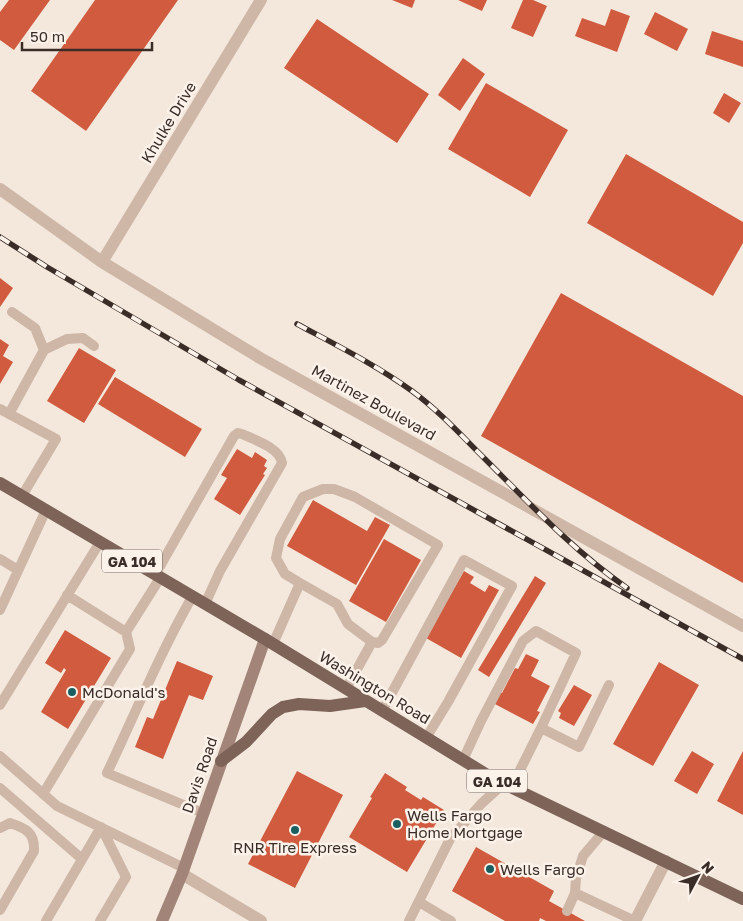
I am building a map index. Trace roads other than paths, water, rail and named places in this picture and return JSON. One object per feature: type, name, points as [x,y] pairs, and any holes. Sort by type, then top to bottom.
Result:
[{"type":"main road","name":"Washington Road","points":[[0,483],[269,642],[507,786],[743,899]]},
{"type":"main road","name":"Davis Road","points":[[162,921],[183,871],[222,761],[269,642]]},
{"type":"main road","points":[[222,761],[246,742],[272,714],[283,707],[299,704],[330,706],[365,701]]},
{"type":"street","name":"Khulke Drive","points":[[102,262],[262,0]]},
{"type":"street","name":"Martinez Boulevard","points":[[0,189],[102,262],[260,358],[743,626]]},
{"type":"street","points":[[635,921],[666,861]]},
{"type":"street","points":[[183,871],[261,921]]},
{"type":"lane","points":[[12,312],[35,328],[44,350]]},
{"type":"lane","points":[[22,496],[56,439],[5,411],[44,350],[67,339],[84,338],[94,346]]},
{"type":"lane","points":[[43,794],[130,649],[126,632],[234,436],[238,433],[277,452],[282,463],[220,571],[205,604]]},
{"type":"lane","points":[[323,489],[334,489],[355,497],[438,545],[382,640],[378,643],[372,642],[348,624],[337,604],[300,583],[285,574],[280,567],[276,558],[280,538],[303,497],[323,489]]},
{"type":"lane","points":[[0,610],[46,510]]},
{"type":"lane","points":[[0,705],[100,542]]},
{"type":"lane","points":[[0,559],[18,570]]},
{"type":"lane","points":[[382,711],[464,560],[512,586],[426,738]]},
{"type":"lane","points":[[269,642],[300,583]]},
{"type":"lane","points":[[67,595],[126,632]]},
{"type":"lane","points":[[192,597],[170,634],[107,773],[203,813]]},
{"type":"lane","points":[[409,921],[450,839],[482,804],[507,786],[541,728],[576,653],[536,631],[523,641],[463,760]]},
{"type":"lane","points":[[346,689],[372,642]]},
{"type":"lane","points":[[541,728],[579,747],[609,685]]},
{"type":"lane","points":[[0,756],[57,806],[101,827],[183,871]]},
{"type":"lane","points":[[0,788],[82,859]]},
{"type":"lane","points":[[0,828],[10,823],[28,831],[34,842],[34,851],[0,910]]},
{"type":"lane","points":[[46,921],[101,827]]},
{"type":"lane","points":[[100,921],[126,877],[101,827]]},
{"type":"lane","points":[[567,911],[575,892],[576,878],[583,856],[604,832]]},
{"type":"lane","points":[[575,892],[635,921]]},
{"type":"lane","points":[[419,902],[451,921]]},
{"type":"railway","points":[[0,237],[47,267],[239,380],[743,659]]},
{"type":"railway","points":[[297,324],[370,364],[422,398],[535,510],[589,559],[627,588]]},
{"type":"place","name":"McDonald's","points":[[72,692]]},
{"type":"place","name":"Wells Fargo Home Mortgage","points":[[397,824]]},
{"type":"place","name":"RNR Tire Express","points":[[295,830]]},
{"type":"place","name":"Wells Fargo","points":[[490,869]]}]
